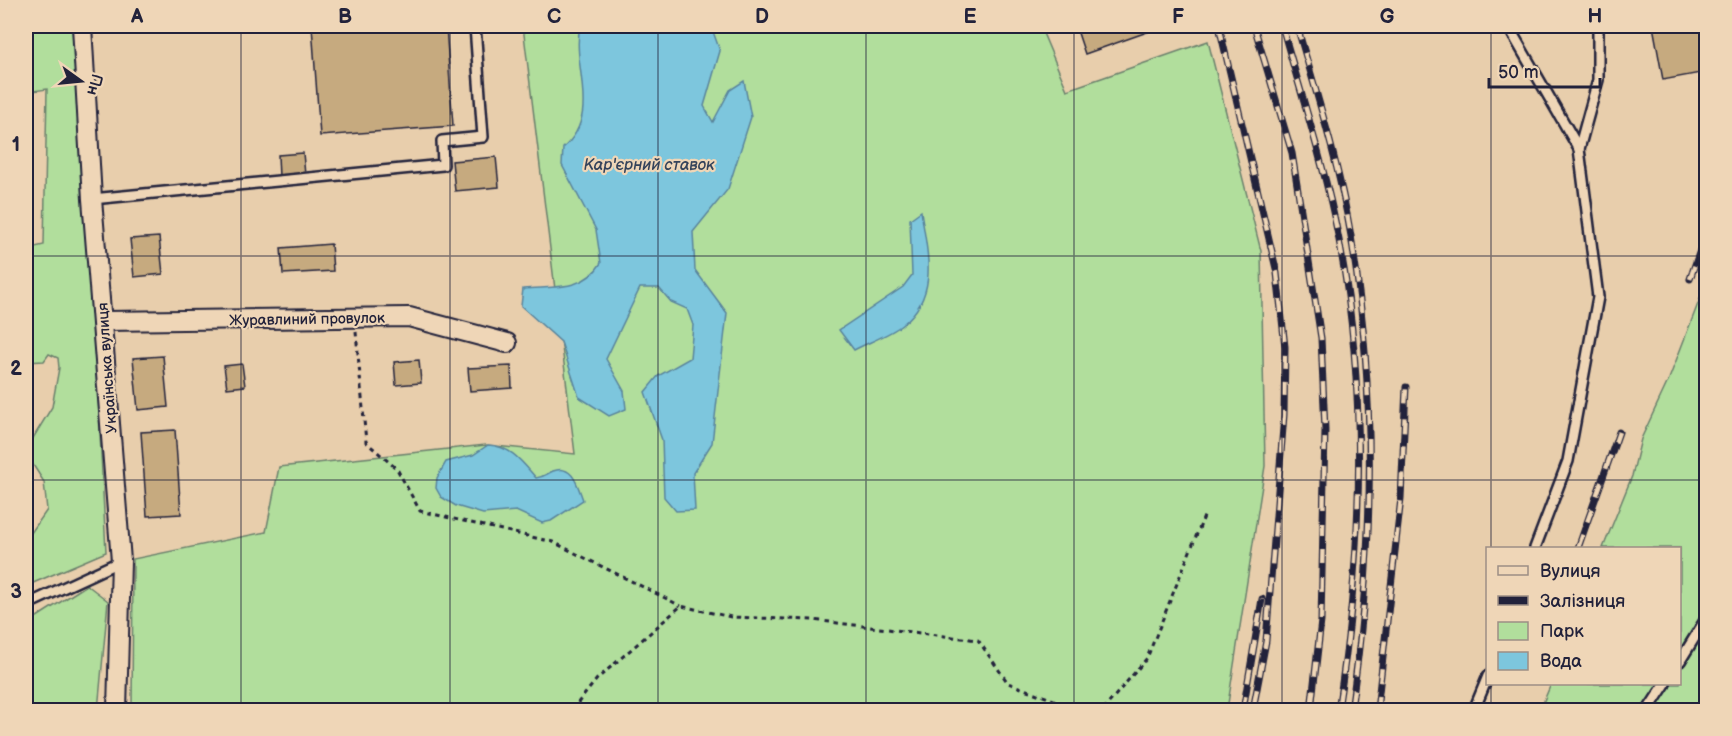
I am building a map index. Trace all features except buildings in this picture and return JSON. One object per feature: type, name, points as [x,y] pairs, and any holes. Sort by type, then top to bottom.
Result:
[{"type":"street","name":"Українська вулиця","points":[[82,26],[92,199],[104,321],[121,561],[117,711]]},
{"type":"street","name":"Журавлиний провулок","points":[[104,321],[409,317],[507,343]]},
{"type":"lane","points":[[92,199],[443,165],[442,141],[483,137],[475,26]]},
{"type":"lane","points":[[1508,26],[1579,149],[1598,297],[1568,461],[1537,547]]},
{"type":"lane","points":[[1579,149],[1598,80],[1598,26]]},
{"type":"lane","points":[[26,605],[121,561]]},
{"type":"lane","points":[[1681,659],[1707,619]]},
{"type":"lane","points":[[1474,711],[1486,681]]},
{"type":"lane","points":[[1648,711],[1664,685]]},
{"type":"path","points":[[354,318],[366,442],[397,470],[420,511],[553,542],[681,606],[731,617],[813,620],[978,640],[1008,683],[1062,703],[1072,711]]},
{"type":"path","points":[[1103,711],[1147,658],[1205,514]]},
{"type":"path","points":[[572,711],[597,679],[681,606]]},
{"type":"green space","points":[[26,26],[72,26],[94,314],[106,552],[26,586],[26,540],[47,510],[44,482],[28,457],[27,448],[52,407],[59,368],[58,358],[49,354],[44,361],[26,362],[26,249],[44,245],[47,89],[26,92]]},
{"type":"green space","points":[[523,26],[1040,26],[1067,90],[1208,41],[1261,251],[1265,466],[1227,710],[132,710],[133,559],[266,532],[279,467],[486,445],[575,454]]},
{"type":"green space","points":[[1706,283],[1706,694],[1692,710],[1540,710],[1551,685],[1681,685],[1681,547],[1603,547],[1632,476],[1641,439],[1669,379]]},
{"type":"green space","points":[[87,585],[108,601],[98,710],[26,710],[26,624]]},
{"type":"water","name":"Кар'єрний ставок","points":[[580,26],[711,26],[720,51],[704,106],[713,122],[730,90],[744,81],[751,117],[728,189],[693,232],[695,270],[727,313],[712,443],[693,473],[695,510],[676,511],[664,497],[662,440],[645,392],[658,376],[690,358],[693,325],[687,309],[671,302],[659,288],[640,288],[606,359],[624,391],[626,409],[609,416],[579,397],[561,342],[521,306],[523,289],[566,286],[576,283],[594,272],[601,263],[596,230],[562,165],[563,148],[575,135],[581,120],[583,105],[578,42]]},
{"type":"water","points":[[921,211],[928,257],[927,286],[922,299],[915,312],[898,328],[854,350],[839,330],[903,287],[912,275],[910,219]]},
{"type":"water","points":[[488,445],[510,452],[536,478],[560,469],[565,470],[577,483],[583,500],[551,521],[542,523],[516,511],[483,514],[456,506],[441,497],[436,488],[437,478],[446,462],[473,455]]},
{"type":"railway","points":[[1219,26],[1277,273],[1285,347],[1284,415],[1266,641],[1253,710]]},
{"type":"railway","points":[[1254,26],[1292,153],[1321,338],[1325,430],[1321,621],[1311,710]]},
{"type":"railway","points":[[1282,26],[1313,133],[1339,240],[1354,357],[1358,416],[1357,535],[1338,710]]},
{"type":"railway","points":[[1297,26],[1327,130],[1346,209],[1365,355],[1369,473],[1368,533],[1359,651],[1351,710]]},
{"type":"railway","points":[[1690,279],[1706,233]]},
{"type":"railway","points":[[1377,710],[1401,498],[1406,387]]},
{"type":"railway","points":[[1578,547],[1619,432]]},
{"type":"railway","points":[[1243,710],[1262,599]]}]
